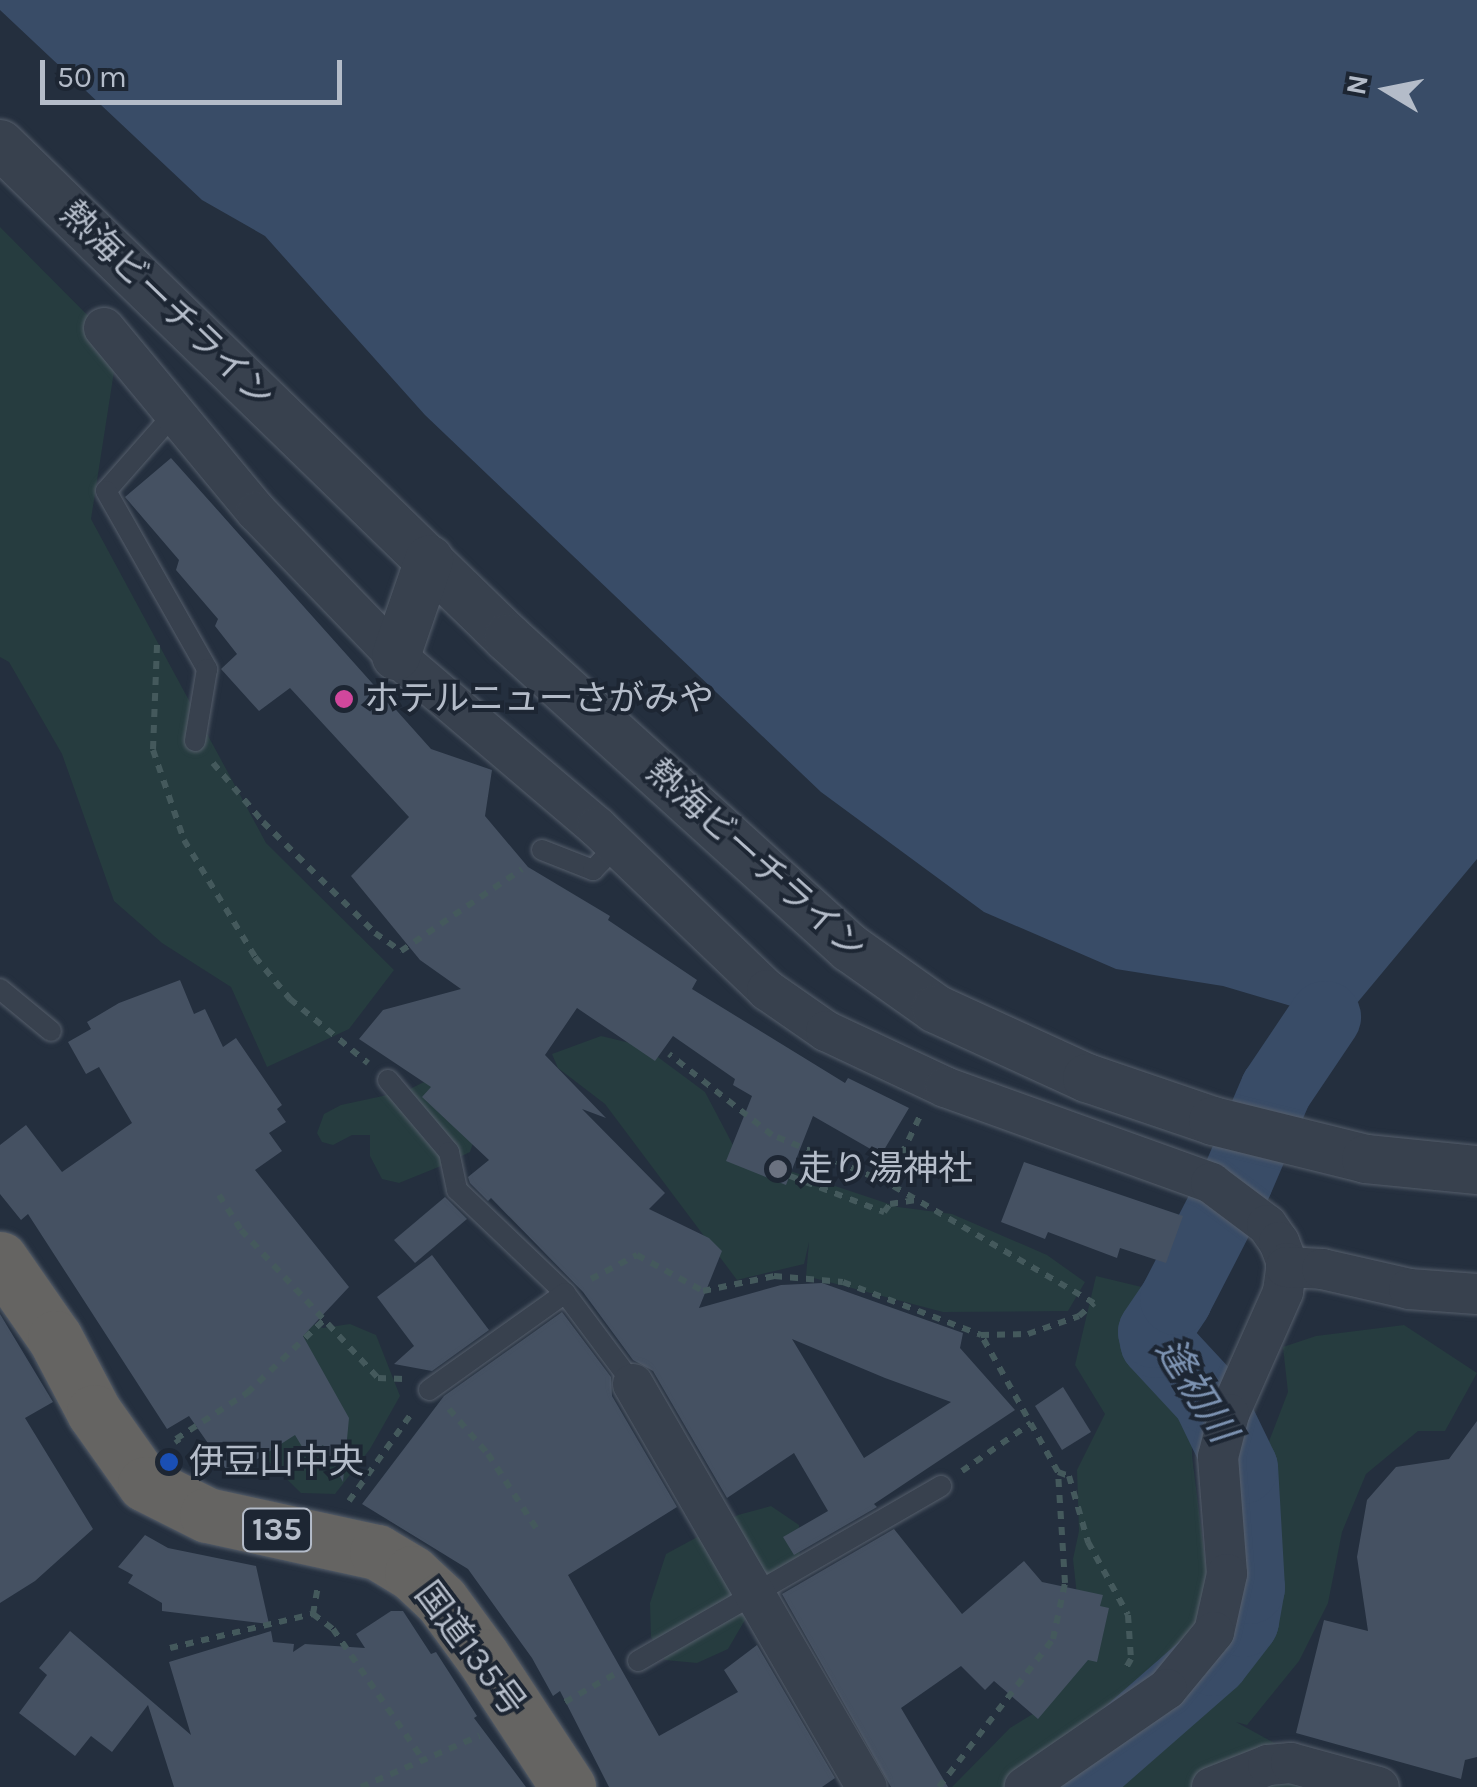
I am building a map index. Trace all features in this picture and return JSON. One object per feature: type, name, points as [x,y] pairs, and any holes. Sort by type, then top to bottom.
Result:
[{"type":"highway","name":"国道135号","points":[[0,1259],[55,1338],[94,1412],[145,1484],[206,1515],[377,1552],[412,1573],[441,1600],[568,1787]]},
{"type":"street","name":"熱海ビーチライン","points":[[0,144],[508,638],[850,948],[936,1009],[1087,1078],[1213,1122],[1366,1159],[1477,1170]]},
{"type":"street","points":[[104,328],[173,416],[257,512],[396,656],[616,846],[767,990],[826,1031],[936,1083],[1212,1184],[1267,1225],[1286,1267],[1283,1292],[1230,1414],[1218,1457],[1226,1574],[1214,1632],[1168,1689],[1025,1787]]},
{"type":"street","points":[[396,656],[429,560]]},
{"type":"street","points":[[1286,1267],[1322,1269],[1409,1289],[1477,1294]]},
{"type":"street","points":[[633,1384],[866,1787]]},
{"type":"street","points":[[1212,1787],[1268,1765],[1292,1763],[1379,1787]]},
{"type":"lane","points":[[173,416],[106,490],[207,669],[195,741]]},
{"type":"lane","points":[[542,850],[592,870],[616,846]]},
{"type":"lane","points":[[0,988],[51,1031]]},
{"type":"lane","points":[[388,1080],[449,1152],[457,1190],[565,1293],[633,1384]]},
{"type":"lane","points":[[432,1385],[565,1293]]},
{"type":"lane","points":[[638,1662],[941,1486]]},
{"type":"path","points":[[170,644],[159,631],[152,684],[153,750],[184,840],[255,957],[278,985],[388,1080]]},
{"type":"path","points":[[195,741],[263,822],[375,933],[401,951],[507,883],[542,850]]},
{"type":"path","points":[[565,1293],[637,1255],[703,1291],[774,1276],[844,1282],[981,1334],[1028,1334],[1079,1316],[1094,1304],[888,1183],[772,1134],[669,1054]]},
{"type":"path","points":[[888,1183],[936,1083]]},
{"type":"path","points":[[790,1176],[884,1212],[890,1204],[917,1200]]},
{"type":"path","points":[[220,1195],[240,1230],[378,1378],[432,1385],[488,1454],[538,1530]]},
{"type":"path","points":[[186,1457],[176,1439],[246,1394],[324,1321]]},
{"type":"path","points":[[939,1787],[1053,1639],[1065,1582],[1058,1472],[981,1334]]},
{"type":"path","points":[[313,1614],[328,1541],[353,1495],[432,1385]]},
{"type":"path","points":[[941,1486],[1031,1423]]},
{"type":"path","points":[[1058,1472],[1069,1476],[1088,1542],[1128,1615],[1131,1659],[1120,1680]]},
{"type":"path","points":[[170,1648],[313,1614]]},
{"type":"path","points":[[313,1614],[333,1629],[424,1760]]},
{"type":"path","points":[[361,1787],[465,1740],[526,1722],[638,1662]]},
{"type":"path","points":[[390,1787],[396,1774]]},
{"type":"green space","points":[[0,227],[118,346],[91,519],[266,843],[394,970],[349,1029],[267,1067],[231,987],[162,943],[114,901],[62,754],[9,662],[0,657]]},
{"type":"green space","points":[[601,1036],[643,1046],[705,1092],[734,1147],[775,1166],[898,1207],[952,1214],[1047,1255],[1085,1282],[1068,1311],[943,1312],[806,1276],[809,1242],[804,1264],[737,1280],[605,1104],[558,1068],[552,1054]]},
{"type":"green space","points":[[438,1075],[476,1134],[470,1152],[441,1166],[399,1183],[382,1179],[370,1156],[370,1135],[352,1135],[333,1145],[322,1142],[317,1133],[324,1114],[341,1105],[406,1091]]},
{"type":"green space","points":[[1096,1276],[1154,1290],[1194,1347],[1192,1456],[1220,1679],[1238,1522],[1288,1392],[1283,1347],[1316,1336],[1404,1325],[1477,1373],[1445,1431],[1418,1431],[1366,1474],[1342,1532],[1328,1603],[1299,1661],[1247,1725],[1236,1722],[1354,1787],[952,1787],[1010,1728],[1041,1709],[1077,1596],[1073,1559],[1079,1531],[1077,1470],[1105,1414],[1075,1365]]},
{"type":"green space","points":[[286,1315],[323,1328],[350,1324],[376,1335],[400,1396],[370,1449],[335,1494],[301,1493],[263,1456],[232,1415]]},
{"type":"green space","points":[[771,1506],[799,1525],[800,1561],[749,1613],[728,1649],[697,1663],[665,1660],[651,1637],[650,1603],[666,1554],[738,1515]]},
{"type":"water","points":[[0,0],[1477,0],[1477,859],[1342,1021],[1223,986],[1116,969],[984,912],[821,792],[425,415],[265,236],[202,200],[0,10]]},
{"type":"building","points":[[171,458],[431,749],[492,770],[485,816],[528,867],[610,916],[608,920],[697,980],[692,989],[845,1083],[848,1078],[909,1108],[881,1155],[813,1116],[786,1185],[726,1161],[752,1096],[733,1085],[735,1079],[673,1036],[655,1061],[577,1008],[545,1055],[606,1118],[582,1109],[665,1193],[649,1209],[709,1238],[722,1251],[699,1308],[781,1285],[822,1283],[963,1333],[960,1348],[1015,1410],[874,1504],[877,1507],[794,1555],[783,1537],[828,1511],[794,1453],[727,1498],[653,1371],[633,1360],[583,1292],[491,1198],[488,1201],[470,1183],[468,1177],[489,1160],[422,1097],[431,1087],[359,1039],[383,1010],[461,989],[420,960],[351,876],[409,817],[290,688],[259,711],[221,669],[237,654],[215,626],[218,619],[176,570],[179,560],[125,497]],"holes":[[[792,1339],[951,1402],[864,1458]]]},
{"type":"building","points":[[180,980],[194,1014],[205,1009],[223,1047],[236,1038],[282,1105],[277,1109],[286,1122],[269,1133],[282,1151],[255,1170],[349,1287],[303,1336],[349,1418],[343,1482],[323,1445],[307,1455],[295,1435],[237,1472],[232,1465],[226,1469],[189,1416],[167,1429],[28,1214],[21,1220],[0,1194],[0,1145],[26,1125],[62,1172],[132,1123],[99,1067],[86,1074],[68,1042],[91,1029],[87,1022],[119,1003]]},
{"type":"building","points":[[1024,1162],[1183,1216],[1166,1263],[1120,1248],[1117,1258],[1048,1232],[1045,1239],[1001,1222]]},
{"type":"building","points":[[445,1197],[467,1219],[415,1263],[394,1240]]},
{"type":"building","points":[[432,1255],[489,1330],[432,1371],[394,1364],[414,1346],[377,1297]]},
{"type":"building","points":[[562,1312],[611,1377],[612,1396],[677,1507],[568,1575],[659,1736],[738,1692],[724,1670],[757,1645],[835,1778],[822,1787],[609,1787],[560,1691],[553,1696],[532,1658],[468,1569],[362,1504],[444,1396]]},
{"type":"building","points":[[0,1314],[53,1402],[25,1418],[93,1529],[35,1581],[0,1603]]},
{"type":"building","points":[[1063,1387],[1091,1432],[1062,1450],[1035,1406]]},
{"type":"building","points":[[1477,1421],[1477,1757],[1465,1760],[1461,1779],[1296,1733],[1324,1620],[1368,1631],[1357,1557],[1367,1500],[1396,1467],[1449,1459]]},
{"type":"building","points":[[894,1529],[962,1614],[1024,1561],[1042,1582],[1103,1595],[1100,1606],[1109,1608],[1097,1662],[1088,1660],[1038,1719],[994,1681],[985,1690],[961,1666],[901,1708],[948,1787],[891,1787],[782,1594]]},
{"type":"building","points":[[145,1535],[168,1548],[256,1566],[269,1624],[162,1611],[162,1603],[128,1583],[133,1575],[118,1567]]},
{"type":"building","points":[[391,1611],[403,1611],[431,1654],[436,1652],[477,1716],[474,1718],[526,1787],[174,1787],[148,1705],[112,1752],[91,1736],[75,1756],[19,1713],[47,1675],[39,1668],[70,1631],[191,1735],[169,1662],[271,1631],[273,1642],[294,1644],[293,1652],[305,1644],[365,1648],[356,1634]]},
{"type":"waterway","name":"逢初川","points":[[1068,1787],[1213,1660],[1243,1621],[1249,1588],[1242,1468],[1208,1398],[1156,1342],[1154,1332],[1176,1299],[1237,1181],[1276,1090],[1325,1017]]},
{"type":"place","name":"ホテルニューさがみや","points":[[344,699]]},
{"type":"place","name":"走り湯神社","points":[[778,1169]]},
{"type":"place","name":"伊豆山中央","points":[[169,1462]]}]
